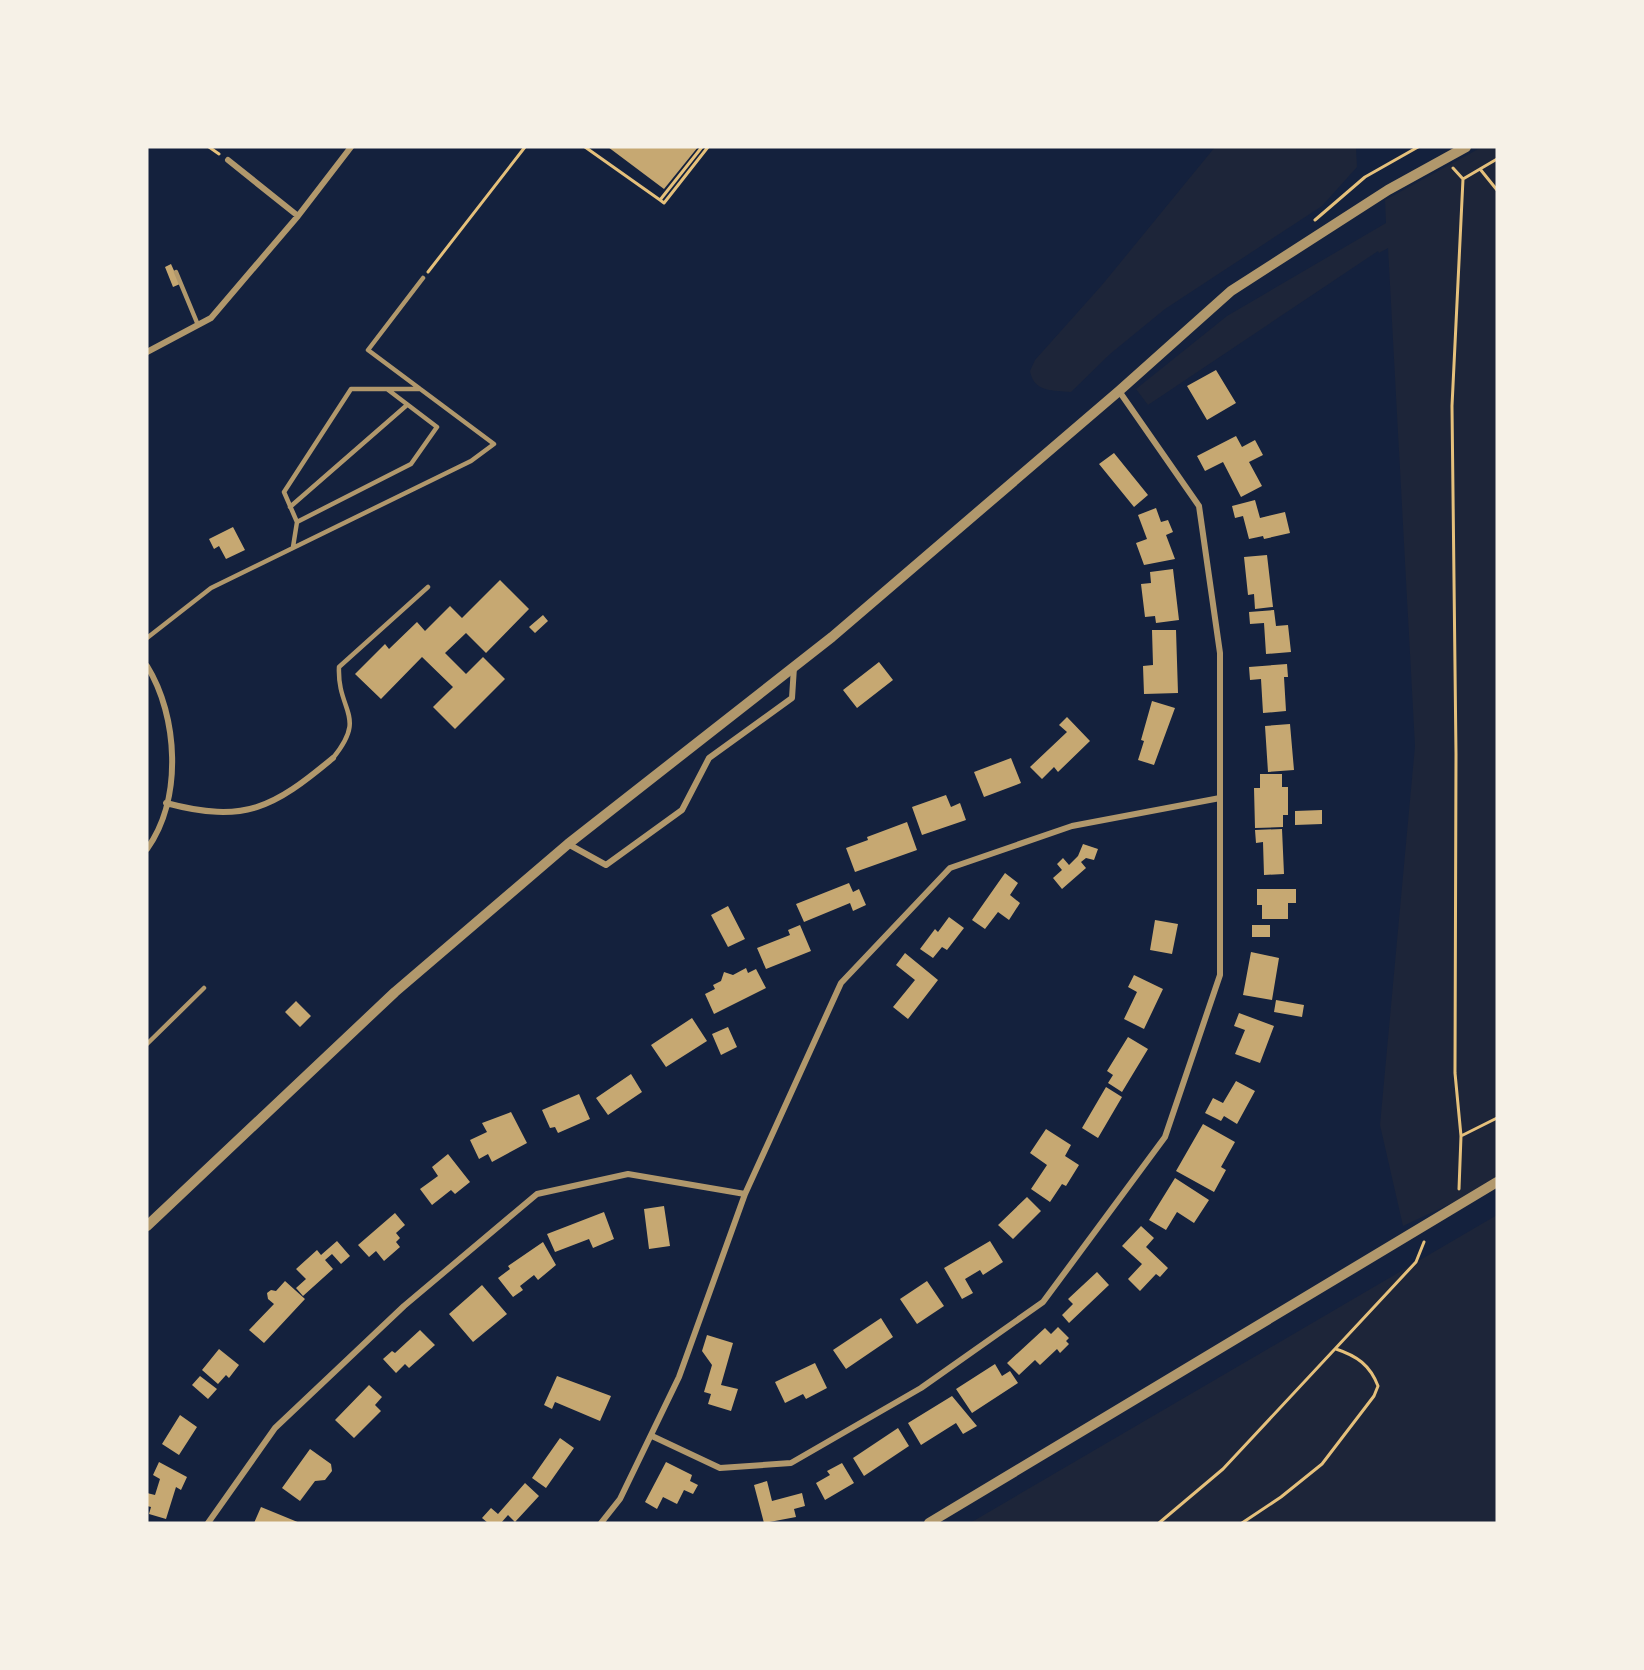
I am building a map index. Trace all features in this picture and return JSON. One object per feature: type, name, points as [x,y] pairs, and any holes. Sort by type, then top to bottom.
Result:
[{"type":"street","points":[[147,352],[211,318],[298,216],[351,147]]},
{"type":"street","points":[[147,1226],[395,992],[568,844],[794,667],[1119,391],[1232,291],[1388,190],[1466,147]]},
{"type":"street","points":[[228,160],[298,216]]},
{"type":"street","points":[[652,1436],[720,1467],[791,1463],[921,1388],[1043,1302],[1165,1137],[1220,975],[1220,653],[1199,506],[1119,391]]},
{"type":"street","points":[[147,666],[167,711],[174,754],[166,803],[147,849]]},
{"type":"street","points":[[568,844],[606,865],[682,810],[709,758],[792,698],[794,667]]},
{"type":"street","points":[[166,803],[229,814],[268,805],[297,788],[333,758]]},
{"type":"street","points":[[602,1523],[620,1499],[679,1377],[745,1194],[841,983],[950,868],[1072,826],[1220,798]]},
{"type":"street","points":[[208,1523],[275,1428],[404,1306],[537,1194],[628,1174],[745,1194]]},
{"type":"street","points":[[929,1523],[1419,1226],[1497,1182]]},
{"type":"lane","points":[[176,272],[198,325]]},
{"type":"lane","points":[[147,638],[211,588],[471,461],[494,444],[368,350],[423,278]]},
{"type":"lane","points":[[293,547],[297,522],[284,492],[351,389],[420,389]]},
{"type":"lane","points":[[297,522],[411,464],[436,427],[387,389]]},
{"type":"lane","points":[[291,507],[407,405]]},
{"type":"lane","points":[[333,758],[348,740],[351,722],[338,683],[339,667],[428,587]]},
{"type":"lane","points":[[147,1044],[204,988]]},
{"type":"path","points":[[423,278],[525,147]]},
{"type":"path","points":[[585,147],[664,203],[708,147]]},
{"type":"path","points":[[660,200],[702,147]]},
{"type":"path","points":[[702,155],[707,157]]},
{"type":"path","points":[[1446,158],[1463,179],[1452,406],[1456,754],[1455,1062],[1461,1136],[1458,1203]]},
{"type":"path","points":[[1463,179],[1497,159]]},
{"type":"path","points":[[1480,169],[1497,190]]},
{"type":"path","points":[[674,190],[678,193]]},
{"type":"path","points":[[1461,1136],[1497,1118]]},
{"type":"path","points":[[1159,1523],[1223,1469],[1416,1262],[1424,1242],[1419,1226]]},
{"type":"path","points":[[1242,1523],[1281,1497],[1322,1464],[1374,1396],[1378,1386],[1373,1372],[1354,1355],[1336,1349]]},
{"type":"shaded area","points":[[1215,147],[1356,147],[1357,167],[1322,206],[1165,309],[1110,354],[1071,392],[1040,387],[1032,378],[1030,371],[1035,360],[1102,285]]},
{"type":"shaded area","points":[[1482,147],[1497,147],[1497,1182],[1403,1226],[1380,1125],[1415,746],[1388,248],[1379,253],[1378,251],[1148,405],[1136,389],[1227,316],[1386,223],[1385,200]]},
{"type":"shaded area","points":[[1497,1215],[1497,1523],[970,1523]]},
{"type":"building","points":[[608,147],[698,147],[664,189]]},
{"type":"building","points":[[171,264],[180,284],[173,287],[165,267]]},
{"type":"building","points":[[1216,370],[1236,403],[1207,420],[1187,386]]},
{"type":"building","points":[[1236,436],[1242,447],[1255,440],[1263,455],[1249,462],[1262,486],[1241,497],[1223,462],[1205,471],[1197,456]]},
{"type":"building","points":[[1114,453],[1148,495],[1134,507],[1099,464]]},
{"type":"building","points":[[1255,500],[1260,518],[1285,512],[1290,533],[1264,539],[1263,536],[1249,539],[1243,516],[1235,518],[1232,506]]},
{"type":"building","points":[[1156,508],[1161,522],[1168,520],[1173,532],[1166,535],[1175,559],[1144,565],[1136,543],[1147,539],[1138,515]]},
{"type":"building","points":[[233,527],[245,550],[226,559],[219,546],[214,549],[209,539]]},
{"type":"building","points":[[1267,555],[1273,607],[1255,609],[1254,594],[1248,595],[1244,557]]},
{"type":"building","points":[[1173,569],[1179,620],[1156,623],[1155,616],[1145,617],[1141,584],[1151,583],[1150,572]]},
{"type":"building","points":[[500,580],[529,609],[486,653],[466,633],[445,653],[466,674],[483,657],[505,679],[455,729],[433,707],[453,687],[422,657],[381,699],[355,674],[385,644],[389,649],[417,622],[425,631],[450,606],[462,618]]},
{"type":"building","points":[[1274,610],[1276,626],[1288,625],[1291,652],[1266,654],[1264,623],[1250,624],[1249,612]]},
{"type":"building","points":[[543,615],[548,621],[535,633],[529,627]]},
{"type":"building","points":[[1152,630],[1176,630],[1178,693],[1144,694],[1143,666],[1153,665]]},
{"type":"building","points":[[879,662],[893,680],[857,708],[843,690]]},
{"type":"building","points":[[1287,664],[1288,677],[1284,677],[1286,711],[1263,713],[1261,679],[1250,680],[1249,667]]},
{"type":"building","points":[[1152,701],[1175,708],[1154,765],[1138,760]]},
{"type":"building","points":[[1067,717],[1090,741],[1058,772],[1054,767],[1042,779],[1030,767],[1067,732],[1059,725]]},
{"type":"building","points":[[1290,724],[1294,770],[1268,772],[1265,726]]},
{"type":"building","points":[[1011,758],[1021,783],[984,797],[974,772]]},
{"type":"building","points":[[1260,774],[1282,774],[1282,787],[1288,787],[1288,815],[1283,815],[1283,827],[1255,828],[1254,788],[1260,788]]},
{"type":"building","points":[[946,795],[951,807],[960,803],[966,820],[922,835],[912,807]]},
{"type":"building","points":[[1322,810],[1322,824],[1295,825],[1295,811]]},
{"type":"building","points":[[907,822],[917,850],[855,872],[846,848],[868,840],[867,837]]},
{"type":"building","points":[[1282,829],[1284,874],[1264,875],[1263,842],[1256,843],[1255,830]]},
{"type":"building","points":[[1083,844],[1098,849],[1094,860],[1086,858],[1081,862],[1086,868],[1062,889],[1053,878],[1062,870],[1057,864],[1063,858],[1069,865],[1078,856]]},
{"type":"building","points":[[1005,873],[1018,883],[1010,895],[1020,903],[1009,920],[998,912],[985,929],[972,920]]},
{"type":"building","points":[[849,883],[853,892],[859,889],[866,905],[853,911],[850,903],[804,922],[796,904]]},
{"type":"building","points":[[1257,889],[1296,889],[1296,903],[1288,903],[1288,919],[1262,919],[1262,905],[1257,905]]},
{"type":"building","points":[[728,906],[745,939],[728,947],[711,915]]},
{"type":"building","points":[[949,917],[964,928],[947,950],[942,947],[933,958],[920,949],[935,929],[938,932]]},
{"type":"building","points":[[1155,920],[1178,924],[1172,954],[1150,950]]},
{"type":"building","points":[[800,925],[811,951],[766,969],[757,948],[790,935],[788,930]]},
{"type":"building","points":[[1252,925],[1270,925],[1270,937],[1252,937]]},
{"type":"building","points":[[1251,952],[1279,958],[1272,1000],[1243,995]]},
{"type":"building","points":[[905,953],[938,980],[908,1019],[893,1007],[915,980],[896,965]]},
{"type":"building","points":[[746,968],[748,973],[756,969],[766,988],[714,1014],[705,994],[715,989],[713,985],[721,981],[724,972],[733,975]]},
{"type":"building","points":[[1134,975],[1163,989],[1144,1029],[1124,1019],[1137,992],[1128,987]]},
{"type":"building","points":[[1276,1000],[1304,1005],[1302,1017],[1274,1012]]},
{"type":"building","points":[[296,1001],[311,1016],[300,1027],[285,1012]]},
{"type":"building","points":[[1239,1013],[1274,1026],[1260,1063],[1235,1054],[1245,1030],[1234,1026]]},
{"type":"building","points":[[692,1018],[707,1041],[666,1067],[651,1045]]},
{"type":"building","points":[[728,1027],[737,1047],[721,1055],[712,1034]]},
{"type":"building","points":[[1128,1037],[1148,1049],[1122,1092],[1108,1083],[1113,1075],[1107,1071]]},
{"type":"building","points":[[631,1074],[642,1092],[608,1115],[596,1098]]},
{"type":"building","points":[[1236,1081],[1255,1091],[1237,1124],[1224,1116],[1221,1121],[1205,1113],[1213,1098],[1223,1103]]},
{"type":"building","points":[[1106,1087],[1122,1097],[1098,1138],[1082,1128]]},
{"type":"building","points":[[579,1094],[590,1119],[558,1133],[555,1127],[550,1128],[542,1110]]},
{"type":"building","points":[[511,1112],[527,1143],[492,1162],[488,1154],[479,1159],[470,1140],[487,1132],[482,1123]]},
{"type":"building","points":[[1203,1124],[1235,1142],[1221,1167],[1226,1170],[1214,1192],[1176,1171]]},
{"type":"building","points":[[1046,1129],[1071,1145],[1065,1156],[1079,1165],[1066,1186],[1062,1184],[1050,1202],[1031,1189],[1047,1165],[1030,1153]]},
{"type":"building","points":[[448,1154],[470,1182],[455,1194],[451,1190],[432,1205],[420,1189],[438,1176],[432,1167]]},
{"type":"building","points":[[1175,1178],[1209,1200],[1194,1223],[1177,1212],[1166,1230],[1149,1220]]},
{"type":"building","points":[[1027,1197],[1041,1211],[1013,1239],[998,1225]]},
{"type":"building","points":[[664,1206],[670,1246],[649,1249],[644,1209]]},
{"type":"building","points":[[604,1212],[614,1239],[593,1248],[589,1239],[555,1252],[547,1234]]},
{"type":"building","points":[[395,1213],[405,1225],[396,1233],[400,1238],[396,1242],[400,1247],[384,1261],[376,1251],[369,1257],[358,1245]]},
{"type":"building","points":[[1141,1226],[1154,1238],[1146,1247],[1168,1268],[1160,1277],[1156,1274],[1140,1291],[1128,1279],[1142,1264],[1122,1246]]},
{"type":"building","points":[[337,1241],[350,1256],[341,1264],[332,1254],[325,1260],[333,1269],[303,1296],[296,1288],[306,1279],[296,1269],[317,1250],[321,1255]]},
{"type":"building","points":[[990,1241],[1003,1262],[983,1275],[980,1270],[965,1279],[973,1293],[962,1299],[944,1268]]},
{"type":"building","points":[[543,1242],[556,1265],[538,1280],[534,1275],[520,1286],[523,1290],[513,1297],[498,1278],[510,1269],[508,1266]]},
{"type":"building","points":[[1097,1272],[1109,1285],[1069,1323],[1062,1315],[1073,1304],[1068,1299]]},
{"type":"building","points":[[285,1281],[305,1299],[264,1343],[249,1330],[274,1304],[268,1299],[267,1293],[271,1290],[276,1291]]},
{"type":"building","points":[[927,1281],[944,1306],[917,1324],[900,1299]]},
{"type":"building","points":[[482,1285],[507,1314],[473,1342],[449,1314]]},
{"type":"building","points":[[881,1318],[893,1337],[846,1369],[833,1350]]},
{"type":"building","points":[[1058,1327],[1069,1338],[1066,1341],[1069,1344],[1060,1353],[1057,1349],[1040,1365],[1035,1360],[1019,1375],[1007,1363],[1045,1328],[1051,1334]]},
{"type":"building","points":[[420,1330],[435,1345],[409,1368],[405,1364],[396,1373],[383,1359],[392,1351],[395,1353]]},
{"type":"building","points":[[707,1335],[733,1343],[721,1385],[738,1389],[731,1411],[708,1404],[711,1394],[704,1392],[712,1365],[702,1351]]},
{"type":"building","points":[[219,1349],[239,1365],[229,1378],[226,1375],[218,1384],[202,1370]]},
{"type":"building","points":[[815,1363],[827,1388],[806,1399],[803,1394],[785,1403],[775,1382]]},
{"type":"building","points":[[995,1364],[1002,1376],[1010,1371],[1018,1383],[972,1413],[956,1389]]},
{"type":"building","points":[[200,1376],[217,1389],[208,1399],[192,1385]]},
{"type":"building","points":[[557,1376],[611,1396],[600,1421],[555,1402],[552,1409],[544,1405]]},
{"type":"building","points":[[369,1385],[382,1397],[375,1405],[381,1411],[354,1438],[335,1420]]},
{"type":"building","points":[[952,1396],[977,1426],[963,1434],[956,1423],[921,1445],[908,1423]]},
{"type":"building","points":[[180,1415],[197,1427],[179,1455],[162,1444]]},
{"type":"building","points":[[898,1428],[909,1446],[864,1476],[853,1458]]},
{"type":"building","points":[[560,1438],[574,1448],[546,1488],[532,1478]]},
{"type":"building","points":[[310,1449],[331,1464],[332,1471],[325,1480],[315,1481],[300,1501],[282,1488]]},
{"type":"building","points":[[159,1462],[187,1477],[181,1490],[176,1487],[166,1519],[149,1514],[151,1507],[147,1506],[147,1493],[155,1495],[160,1479],[153,1475]]},
{"type":"building","points":[[666,1462],[692,1475],[690,1481],[698,1485],[693,1494],[684,1490],[677,1504],[663,1497],[657,1509],[645,1502]]},
{"type":"building","points":[[842,1463],[854,1483],[825,1500],[816,1483],[830,1475],[827,1471]]},
{"type":"building","points":[[767,1481],[772,1501],[802,1493],[805,1506],[794,1509],[796,1517],[764,1523],[754,1485]]},
{"type":"building","points":[[525,1483],[539,1496],[515,1522],[508,1515],[501,1523],[488,1523],[482,1518],[491,1508],[498,1514]]},
{"type":"building","points":[[261,1507],[300,1523],[254,1523]]}]
